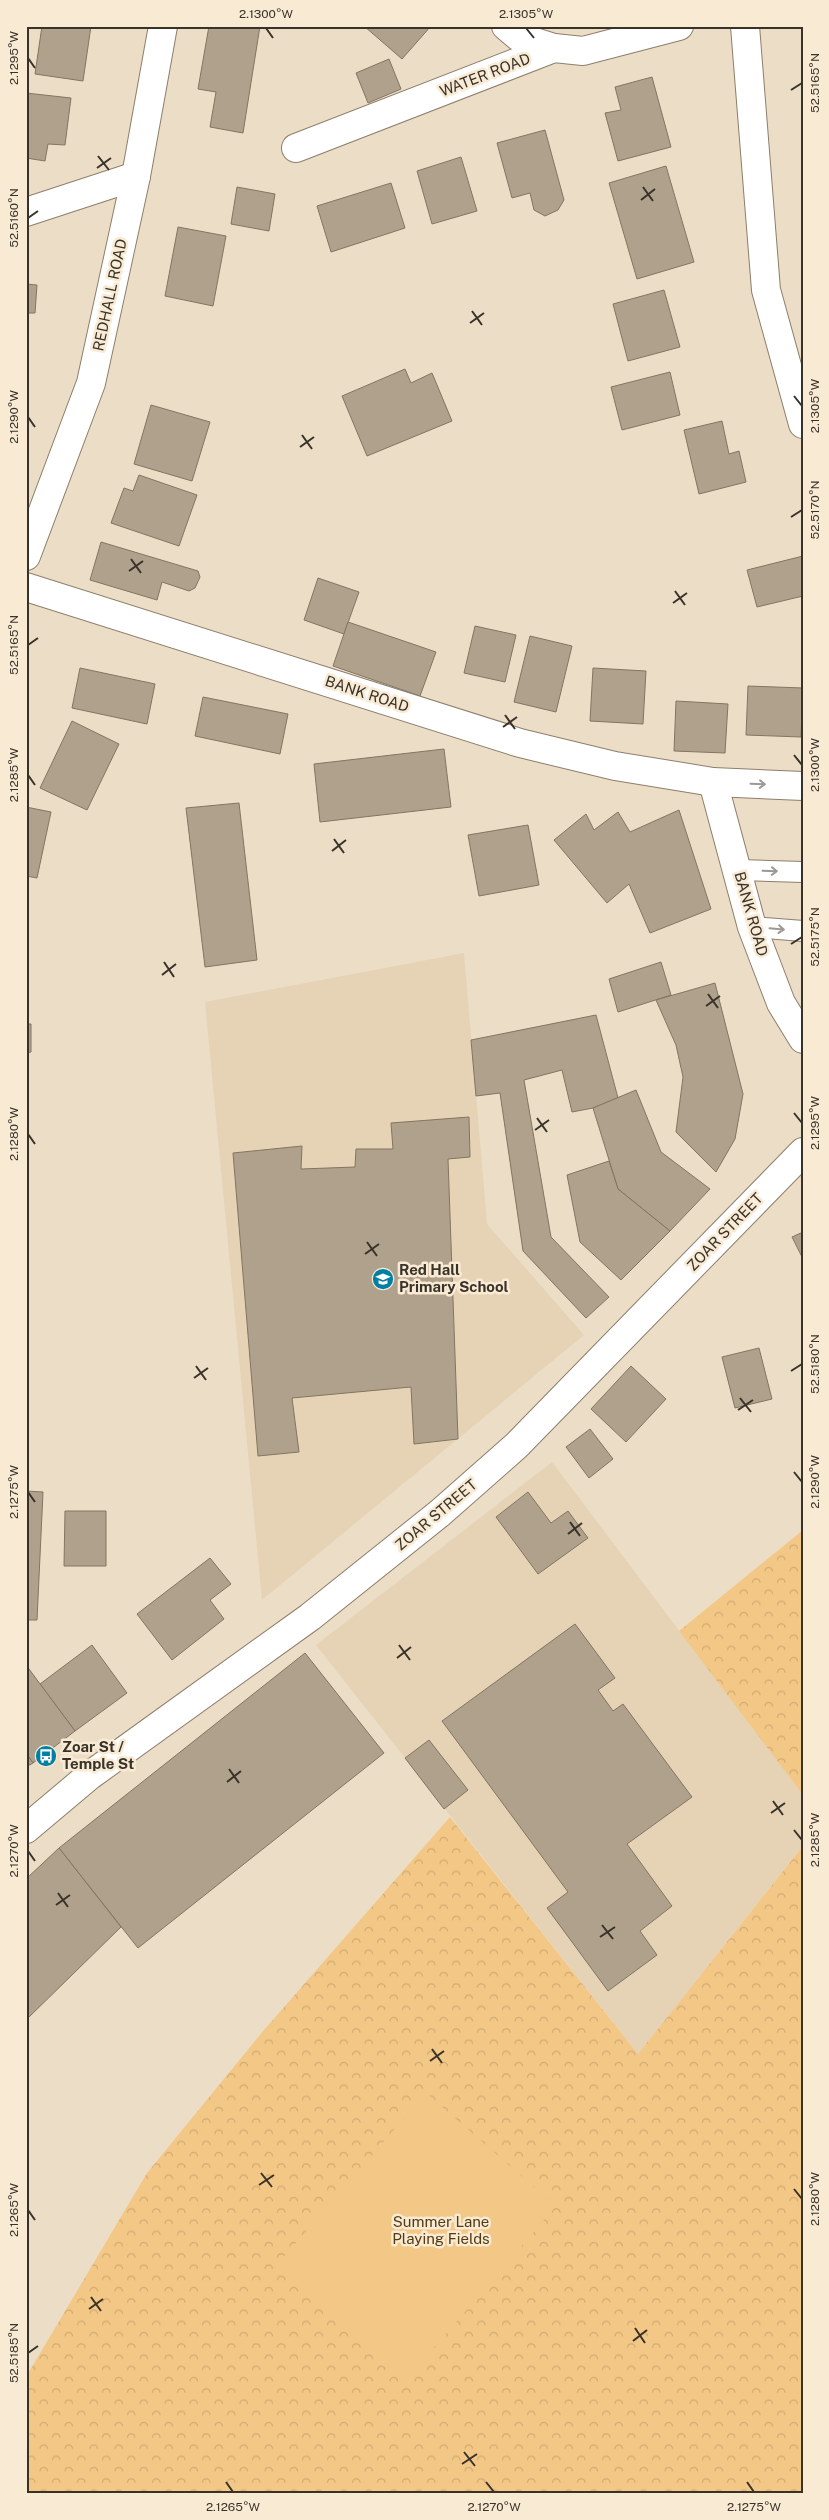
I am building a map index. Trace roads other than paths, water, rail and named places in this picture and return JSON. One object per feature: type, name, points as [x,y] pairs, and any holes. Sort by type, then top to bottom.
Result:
[{"type":"street","name":"REDHALL ROAD","points":[[26,556],[91,382],[136,176],[163,26]]},
{"type":"street","points":[[506,26],[519,37],[554,48]]},
{"type":"street","name":"WATER ROAD","points":[[296,148],[554,48],[583,51],[679,26]]},
{"type":"street","points":[[745,26],[766,290],[803,424]]},
{"type":"street","points":[[26,212],[136,176]]},
{"type":"street","name":"BANK ROAD","points":[[26,587],[520,743],[615,766],[713,782],[803,786]]},
{"type":"street","name":"BANK ROAD","points":[[713,782],[752,927],[781,1003],[803,1039]]},
{"type":"street","name":"ZOAR STREET","points":[[26,1829],[89,1776],[310,1617],[440,1513],[516,1446],[803,1152]]},
{"type":"lane","points":[[738,870],[803,872]]},
{"type":"lane","points":[[752,927],[803,931]]},
{"type":"place","name":"Red Hall Primary School","points":[[383,1279]]},
{"type":"place","name":"Zoar St / Temple St","points":[[46,1756]]},
{"type":"park label","name":"Summer Lane Playing Fields","points":[[441,2230]]}]
